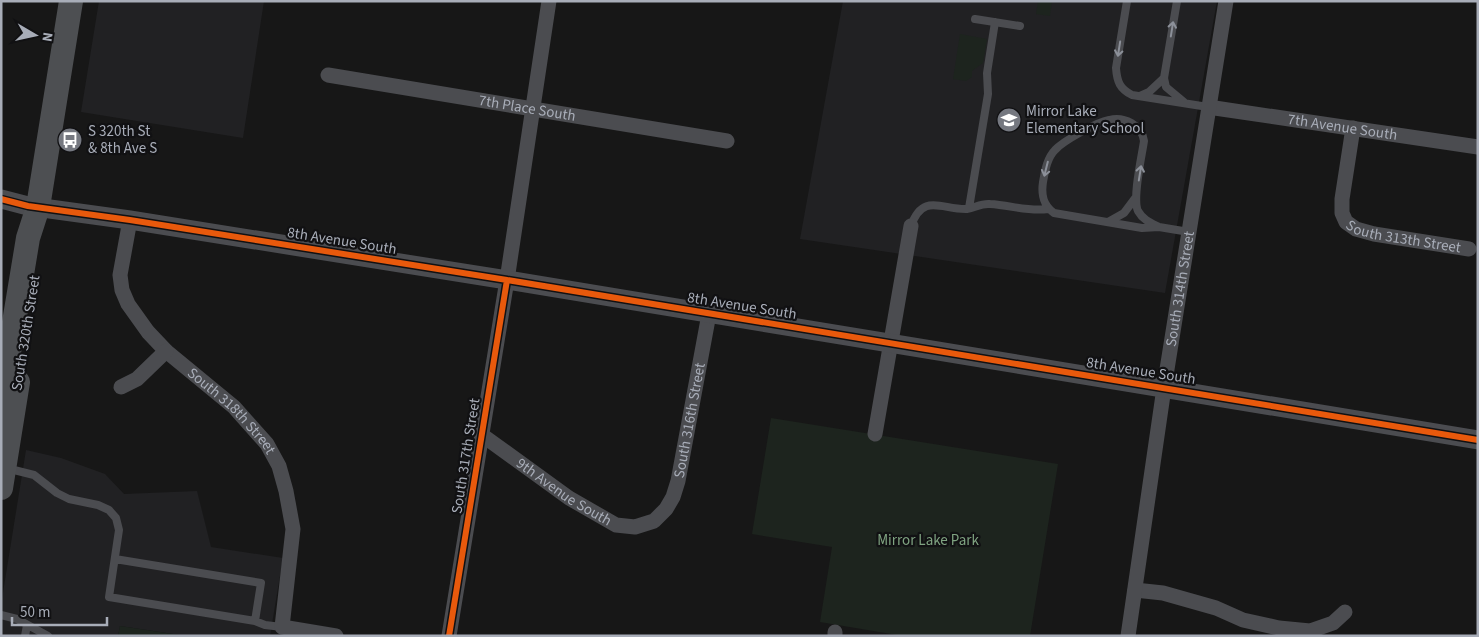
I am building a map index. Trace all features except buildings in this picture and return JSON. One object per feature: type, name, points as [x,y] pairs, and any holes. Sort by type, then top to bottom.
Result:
[{"type":"main road","name":"South 320th Street","points":[[1,402],[28,238],[38,207],[71,1]]},
{"type":"main road","name":"South 320th Street","points":[[2,472],[40,238],[38,207]]},
{"type":"main road","points":[[1,438],[9,388],[9,356]]},
{"type":"street","name":"South 317th Street","points":[[449,636],[507,280],[549,1]]},
{"type":"street","name":"South 314th Street","points":[[1128,636],[1164,388],[1226,1]]},
{"type":"street","name":"7th Place South","points":[[328,75],[726,141]]},
{"type":"street","name":"7th Avenue South","points":[[1208,106],[1478,147]]},
{"type":"street","name":"South 313th Street","points":[[1353,128],[1342,199],[1342,213],[1346,222],[1356,229],[1374,234],[1469,249]]},
{"type":"street","name":"8th Avenue South","points":[[1,199],[38,207],[130,220],[890,342],[1478,440]]},
{"type":"street","name":"South 318th Street","points":[[130,220],[120,275],[122,290],[128,304],[148,332],[166,351],[234,407],[267,444],[279,466],[288,500],[292,529],[282,627]]},
{"type":"street","points":[[875,434],[911,226]]},
{"type":"street","name":"South 316th Street","points":[[654,522],[666,509],[673,497],[678,481],[709,314]]},
{"type":"street","points":[[121,387],[137,379],[166,351]]},
{"type":"street","name":"9th Avenue South","points":[[482,435],[569,498],[616,525],[635,527],[654,522]]},
{"type":"street","points":[[1135,590],[1163,593],[1216,608],[1243,620],[1279,628],[1310,631],[1333,623],[1344,612]]},
{"type":"street","points":[[282,627],[336,636]]},
{"type":"lane","points":[[1127,1],[1116,68],[1119,85],[1125,91],[1140,96],[1208,106]]},
{"type":"lane","points":[[1176,1],[1164,78],[1166,87],[1185,103]]},
{"type":"lane","points":[[975,19],[1020,26]]},
{"type":"lane","points":[[969,208],[988,94],[987,73],[995,22]]},
{"type":"lane","points":[[1140,96],[1149,92],[1164,78]]},
{"type":"lane","points":[[1159,227],[1142,217],[1135,204],[1144,141],[1143,133],[1139,128],[1123,120],[1110,119],[1060,144],[1053,151],[1047,164],[1042,195],[1048,209],[1054,213],[1142,228],[1159,227],[1189,232]]},
{"type":"lane","points":[[1108,222],[1124,213],[1136,197]]},
{"type":"lane","points":[[911,226],[914,215],[925,207],[932,205],[969,208],[989,204],[1037,211],[1048,209]]},
{"type":"lane","points":[[2,472],[34,475],[62,497],[98,505],[113,514],[118,524],[119,536],[109,596],[282,627]]},
{"type":"lane","points":[[116,559],[261,583],[255,621]]},
{"type":"lane","points":[[1,615],[17,620],[48,636]]},
{"type":"lane","points":[[25,636],[27,625]]},
{"type":"shaded area","points":[[99,1],[264,1],[243,138],[81,112]]},
{"type":"shaded area","name":"Mirror Lake Elementary School","points":[[843,1],[1217,1],[1165,293],[800,239]]},
{"type":"shaded area","points":[[26,450],[61,458],[105,474],[124,494],[197,491],[211,547],[283,558],[270,636],[186,636],[120,626],[118,636],[1,636],[1,605]]},
{"type":"green space","points":[[1038,1],[1052,1],[1050,16],[1036,14]]},
{"type":"green space","points":[[960,34],[987,39],[983,63],[972,71],[972,77],[966,81],[953,79]]},
{"type":"green space","name":"Mirror Lake Park","points":[[771,418],[1058,464],[1030,636],[903,636],[820,622],[832,547],[752,534]]},
{"type":"green space","points":[[120,626],[186,636],[118,636]]},
{"type":"cycle path","points":[[1,199],[28,206],[130,220],[507,280],[1478,440]]},
{"type":"cycle path","points":[[449,636],[507,280]]},
{"type":"place","name":"Mirror Lake Elementary School","points":[[1009,120]]},
{"type":"place","name":"S 320th St & 8th Ave S","points":[[70,140]]}]
